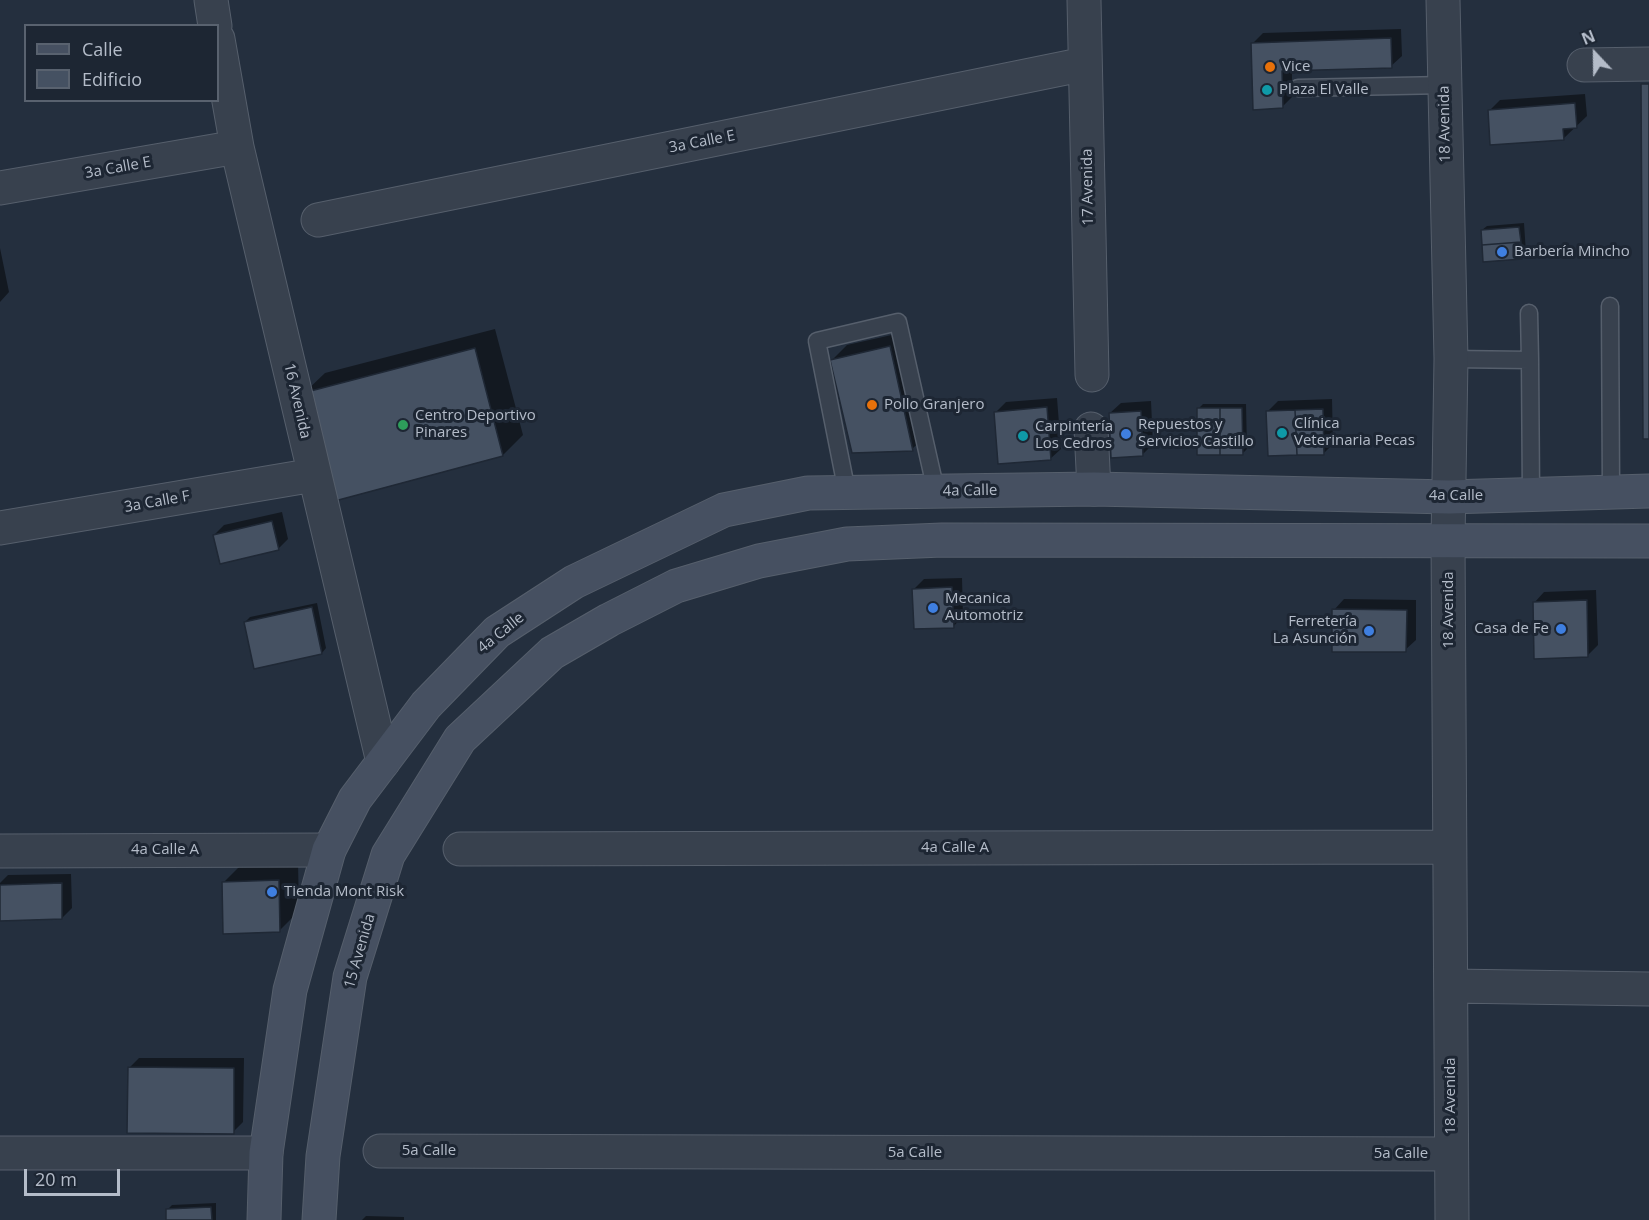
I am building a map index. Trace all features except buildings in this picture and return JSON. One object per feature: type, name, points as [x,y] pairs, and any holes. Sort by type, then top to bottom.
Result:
[{"type":"main road","name":"4a Calle","points":[[383,762],[426,705],[497,632],[574,582],[724,510],[808,493],[847,492],[1094,489],[1449,497],[1649,491]]},
{"type":"main road","name":"15 Avenida","points":[[319,1220],[323,1156],[350,977],[388,855],[460,739],[552,653],[676,586],[759,561],[847,544],[942,540],[1448,540]]},
{"type":"main road","points":[[1448,540],[1649,541]]},
{"type":"main road","points":[[264,1220],[266,1154],[290,990],[329,850],[355,799],[383,762]]},
{"type":"street","points":[[211,0],[215,24]]},
{"type":"street","name":"17 Avenida","points":[[1084,0],[1092,375]]},
{"type":"street","name":"18 Avenida","points":[[1443,0],[1450,359],[1448,540],[1452,1220]]},
{"type":"street","name":"16 Avenida","points":[[219,45],[237,147],[383,762]]},
{"type":"street","name":"3a Calle E","points":[[318,220],[1085,64]]},
{"type":"street","points":[[1584,65],[1649,64]]},
{"type":"street","name":"3a Calle E","points":[[0,188],[237,147]]},
{"type":"street","points":[[1091,429],[1094,489]]},
{"type":"street","name":"3a Calle F","points":[[0,528],[314,475]]},
{"type":"street","name":"4a Calle A","points":[[460,849],[1449,847]]},
{"type":"street","name":"4a Calle A","points":[[0,851],[329,850]]},
{"type":"street","points":[[1452,986],[1649,989]]},
{"type":"street","name":"5a Calle","points":[[380,1151],[1450,1154]]},
{"type":"street","points":[[0,1153],[266,1154]]},
{"type":"lane","points":[[1298,88],[1444,85]]},
{"type":"lane","points":[[1610,306],[1611,491]]},
{"type":"lane","points":[[1529,313],[1531,496]]},
{"type":"lane","points":[[847,492],[817,341],[898,322],[936,491]]},
{"type":"lane","points":[[1450,359],[1530,360]]},
{"type":"place","name":"Vice","points":[[1270,67]]},
{"type":"place","name":"Plaza El Valle","points":[[1267,90]]},
{"type":"place","name":"Barbería Mincho","points":[[1502,252]]},
{"type":"place","name":"Pollo Granjero","points":[[872,405]]},
{"type":"place","name":"Centro Deportivo Pinares","points":[[403,425]]},
{"type":"place","name":"Clínica Veterinaria Pecas","points":[[1282,433]]},
{"type":"place","name":"Repuestos y Servicios Castillo","points":[[1126,434]]},
{"type":"place","name":"Carpintería Los Cedros","points":[[1023,436]]},
{"type":"place","name":"Mecanica Automotriz","points":[[933,608]]},
{"type":"place","name":"Casa de Fe","points":[[1561,629]]},
{"type":"place","name":"Ferretería La Asunción","points":[[1369,631]]},
{"type":"place","name":"Tienda Mont Risk","points":[[272,892]]}]
